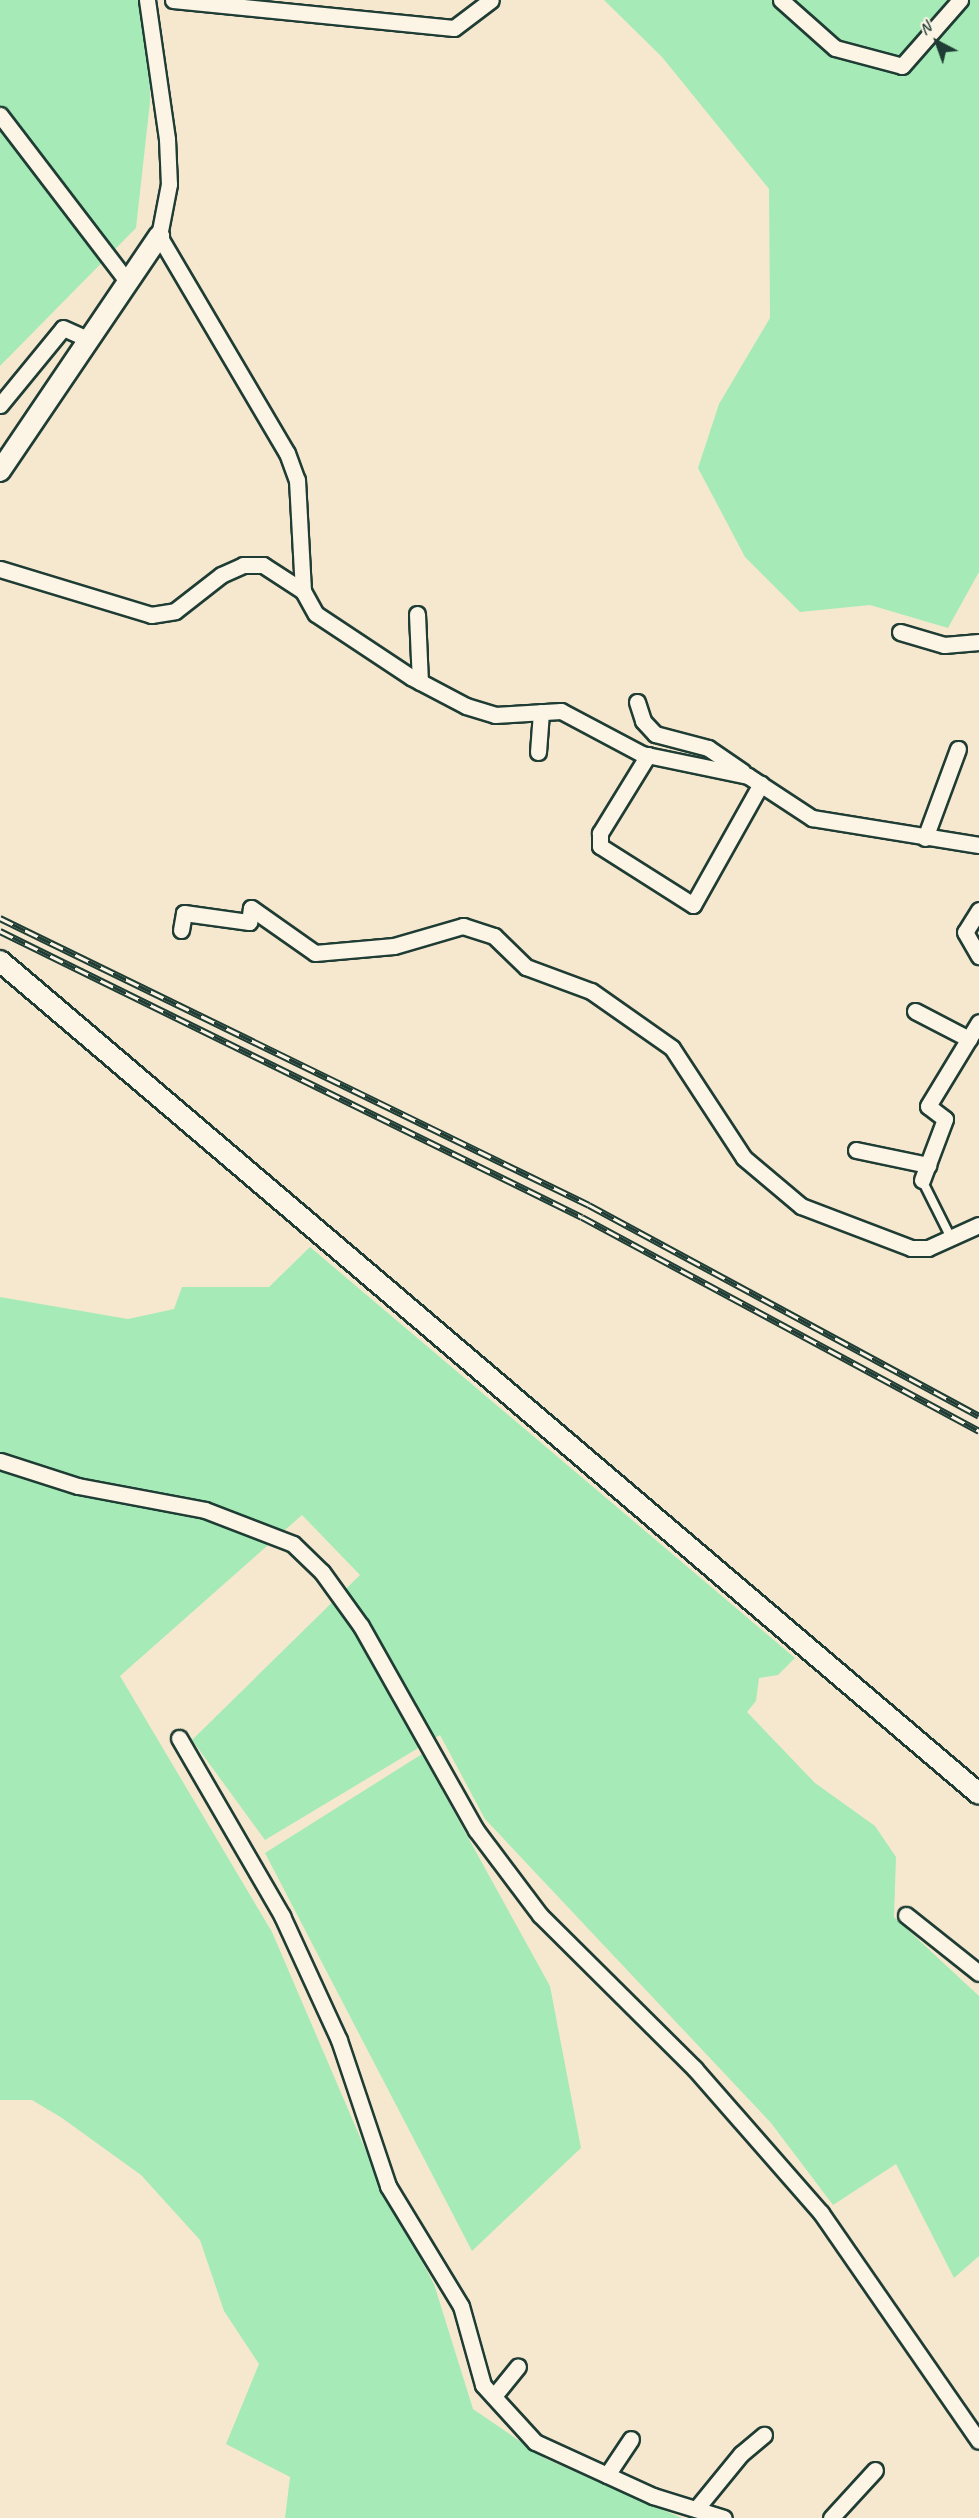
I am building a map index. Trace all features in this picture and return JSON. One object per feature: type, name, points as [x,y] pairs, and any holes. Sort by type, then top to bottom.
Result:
[{"type":"street","points":[[0,471],[159,236],[169,184],[167,139],[147,0]]},
{"type":"street","points":[[173,0],[454,28],[490,0]]},
{"type":"street","points":[[781,0],[835,48],[902,66],[960,0]]},
{"type":"street","points":[[0,115],[127,281]]},
{"type":"street","points":[[159,236],[287,453],[297,480],[303,591],[316,614],[420,682],[495,715],[561,711],[582,718],[648,755],[754,780]]},
{"type":"street","points":[[0,405],[63,328],[88,339]]},
{"type":"street","points":[[0,569],[151,615],[175,611],[221,574],[243,565],[263,565],[303,591]]},
{"type":"street","points":[[417,614],[420,682]]},
{"type":"street","points":[[900,632],[944,645],[979,642]]},
{"type":"street","points":[[637,702],[643,721],[655,734],[708,748],[812,818],[979,845]]},
{"type":"street","points":[[538,752],[541,712]]},
{"type":"street","points":[[926,838],[958,749]]},
{"type":"street","points":[[648,755],[600,833],[600,846],[693,905],[754,780]]},
{"type":"street","points":[[181,930],[184,913],[249,922],[251,908],[315,953],[394,946],[463,926],[494,936],[526,967],[591,990],[672,1048],[744,1158],[801,1206],[911,1248],[928,1248],[979,1225]]},
{"type":"street","points":[[979,910],[965,932],[979,956]]},
{"type":"street","points":[[0,961],[979,1793]]},
{"type":"street","points":[[915,1011],[969,1039]]},
{"type":"street","points":[[922,1180],[945,1119],[928,1106],[979,1022]]},
{"type":"street","points":[[856,1150],[928,1165]]},
{"type":"street","points":[[0,1461],[78,1486],[205,1510],[293,1544],[322,1572],[361,1626],[483,1840],[540,1915],[695,2069],[821,2213],[979,2442]]},
{"type":"street","points":[[178,1738],[282,1916],[339,2040],[388,2186],[461,2306],[483,2385],[535,2442],[606,2475],[724,2518]]},
{"type":"street","points":[[906,1915],[979,1973]]},
{"type":"street","points":[[494,2396],[518,2366]]},
{"type":"street","points":[[696,2509],[741,2454],[764,2435]]},
{"type":"street","points":[[606,2475],[631,2439]]},
{"type":"street","points":[[831,2518],[875,2470]]},
{"type":"lane","points":[[922,1180],[952,1239]]},
{"type":"green space","points":[[0,0],[149,0],[150,102],[136,228],[0,366]]},
{"type":"green space","points":[[604,0],[979,0],[979,572],[948,628],[870,605],[800,612],[745,557],[698,468],[719,404],[770,318],[769,189],[662,57]]},
{"type":"green space","points":[[310,1247],[795,1658],[778,1675],[759,1678],[756,1701],[747,1712],[815,1783],[875,1826],[896,1857],[894,1917],[979,1996],[979,2256],[954,2278],[896,2164],[833,2205],[771,2123],[485,1819],[440,1735],[265,1840],[192,1740],[360,1575],[302,1515],[120,1676],[272,1932],[378,2179],[434,2284],[473,2409],[546,2459],[682,2518],[285,2518],[290,2477],[226,2444],[259,2364],[224,2311],[200,2240],[141,2175],[62,2118],[32,2100],[0,2100],[0,1297],[128,1319],[174,1309],[182,1287],[269,1287]]},
{"type":"green space","points":[[422,1754],[550,1986],[581,2148],[472,2251],[265,1853]]},
{"type":"railway","points":[[0,918],[589,1205],[979,1416]]},
{"type":"railway","points":[[0,931],[582,1217],[979,1431]]}]
